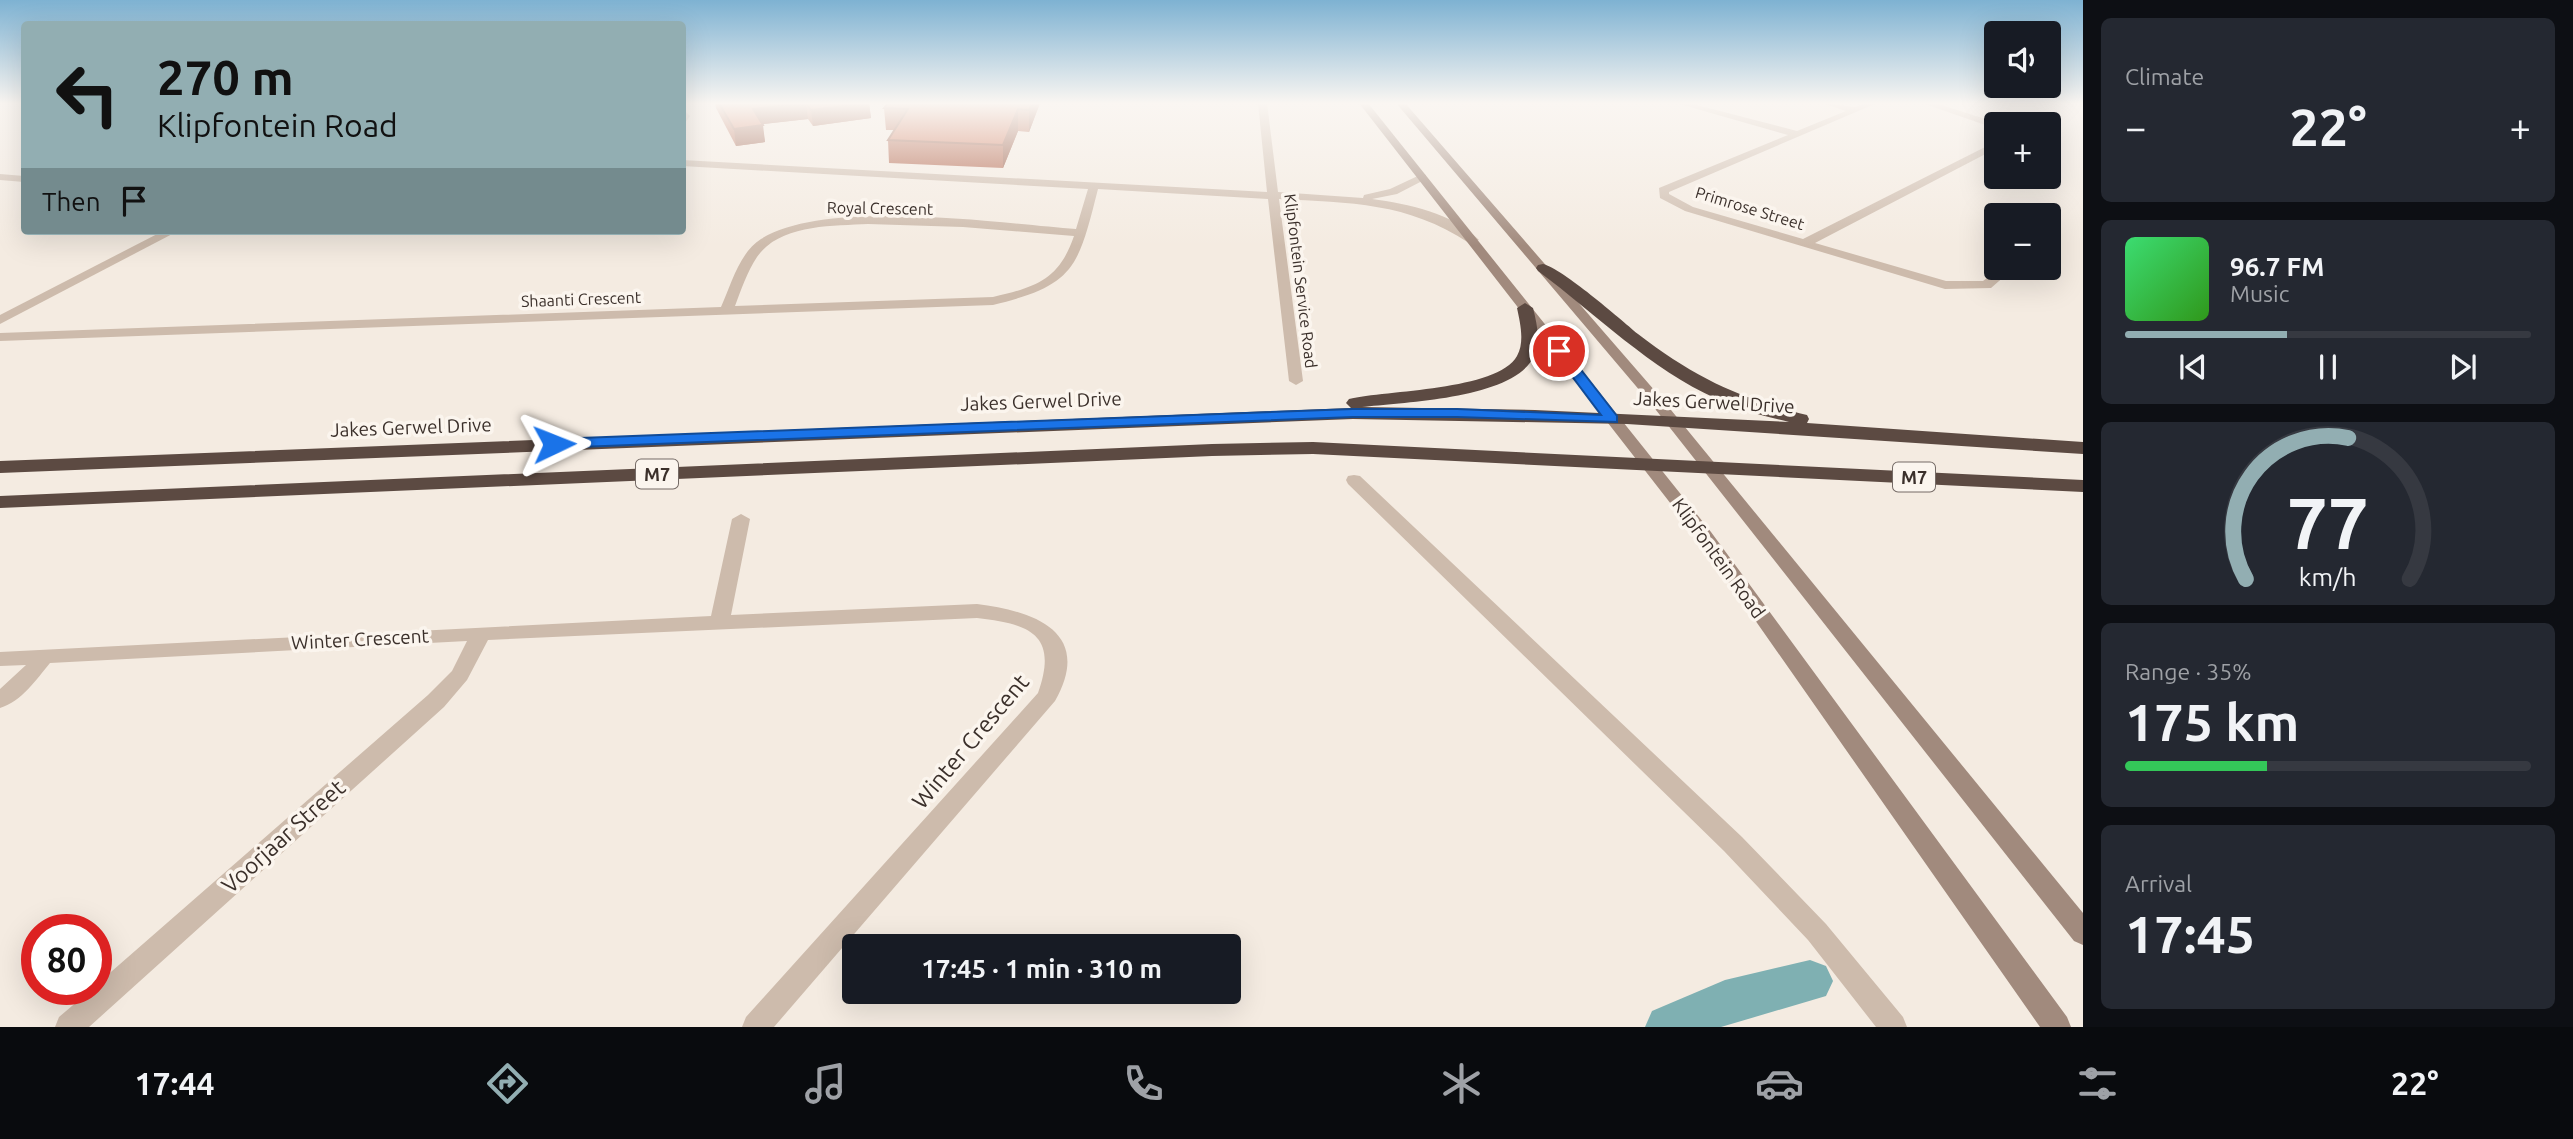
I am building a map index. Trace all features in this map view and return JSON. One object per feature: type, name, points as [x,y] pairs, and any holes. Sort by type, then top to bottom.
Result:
[{"type":"highway","points":[[1543,268],[1585,297],[1672,369],[1718,394],[1790,417],[1887,434]]},
{"type":"highway","points":[[1295,415],[1390,397],[1465,388],[1501,377],[1522,362],[1527,353],[1530,328],[1525,308]]},
{"type":"highway","name":"Jakes Gerwel Drive","points":[[0,467],[1295,415],[1457,413],[1673,422],[2083,448]]},
{"type":"highway","name":"M7","points":[[0,502],[1313,448],[1647,462],[2083,486]]},
{"type":"main road","name":"Klipfontein Road","points":[[1401,151],[1705,536],[2057,1027]]},
{"type":"main road","points":[[1442,151],[1673,422],[2083,933]]},
{"type":"street","name":"Klipfontein Service Road","points":[[1268,151],[1296,381]]},
{"type":"street","name":"Primrose Street","points":[[1756,151],[1663,190],[1668,200],[1689,209],[1945,285],[1986,285],[1992,280]]},
{"type":"street","points":[[1805,243],[1984,151]]},
{"type":"street","points":[[686,163],[1337,199],[1412,209],[1440,219],[1473,240]]},
{"type":"street","points":[[686,174],[711,164]]},
{"type":"street","points":[[0,177],[21,179]]},
{"type":"street","points":[[1337,199],[1393,192],[1422,177]]},
{"type":"street","name":"Shaanti Crescent","points":[[0,337],[993,301],[1050,281],[1063,272],[1069,264],[1080,233],[1094,184]]},
{"type":"street","name":"Royal Crescent","points":[[726,312],[755,251],[778,233],[795,228],[859,220],[1080,233]]},
{"type":"street","points":[[0,320],[164,235]]},
{"type":"street","points":[[1353,480],[1733,845],[1816,932],[1888,1020]]},
{"type":"street","points":[[720,621],[741,519]]},
{"type":"street","name":"Winter Crescent","points":[[0,659],[720,621],[977,611],[1013,614],[1035,624],[1050,637],[1058,657],[1056,676],[1047,696],[756,1027]]},
{"type":"street","name":"Voorjaar Street","points":[[69,1027],[436,701],[460,676],[481,633]]},
{"type":"street","points":[[0,700],[20,685],[44,657]]},
{"type":"waterway","points":[[1669,1027],[1725,1002],[1810,981]]},
{"type":"route","points":[[554,444],[1353,413],[1457,413],[1612,419],[1559,351]]}]
